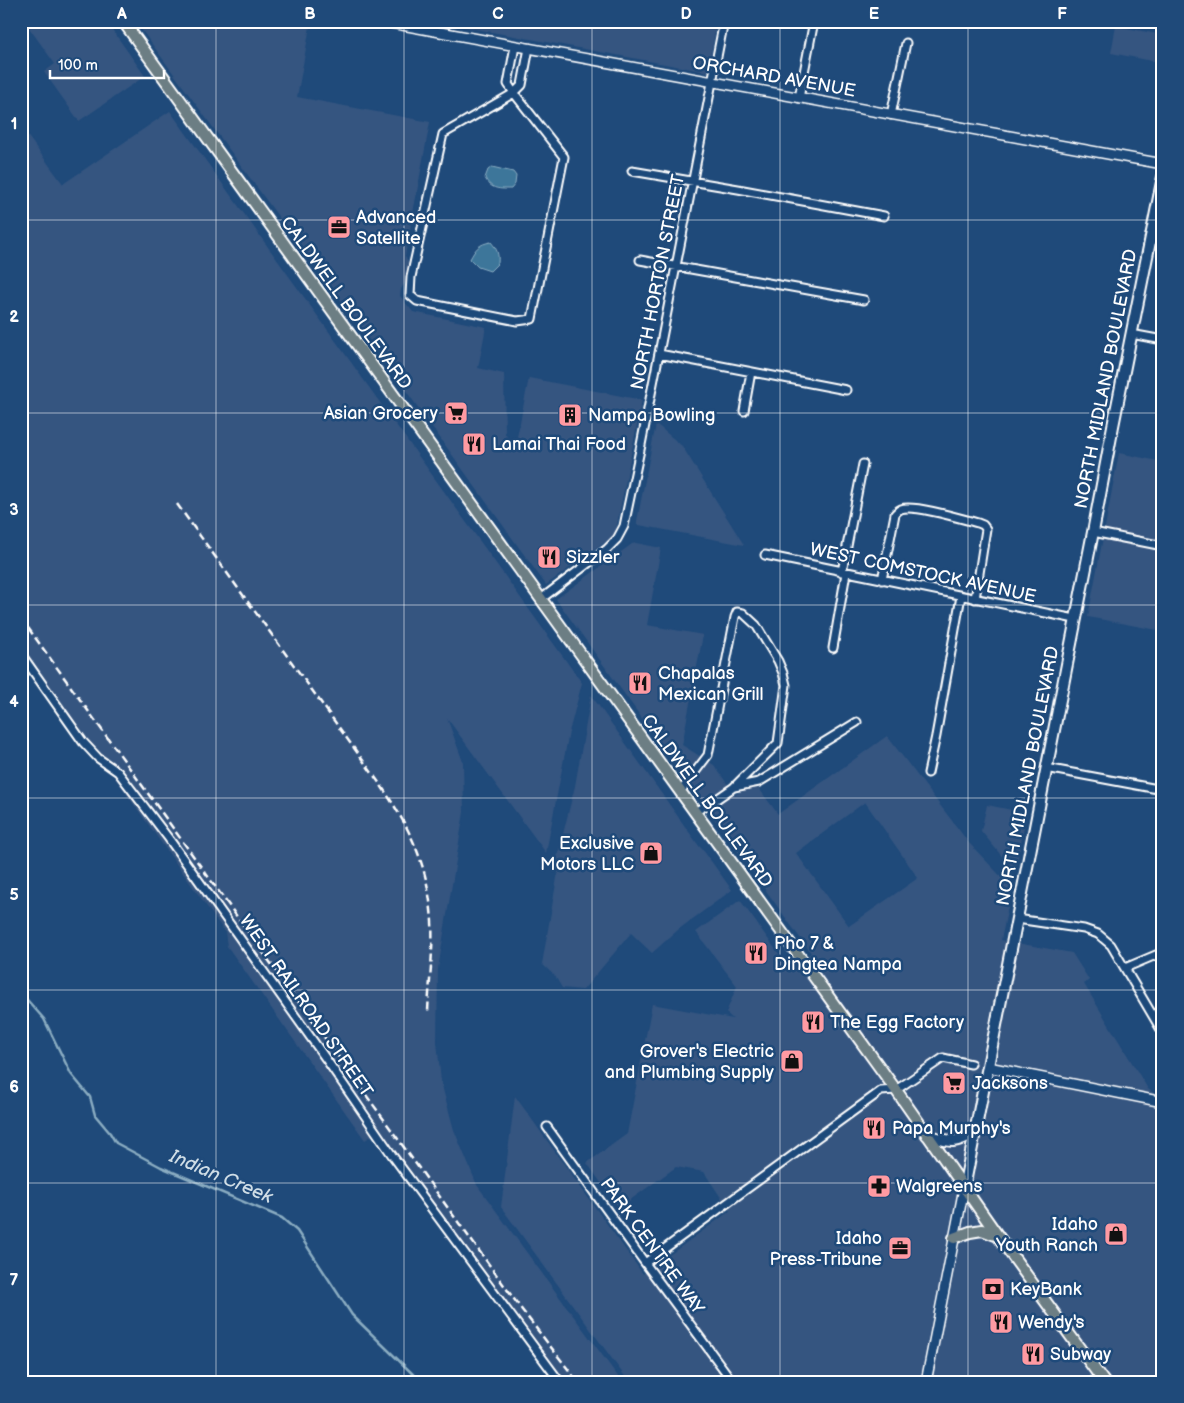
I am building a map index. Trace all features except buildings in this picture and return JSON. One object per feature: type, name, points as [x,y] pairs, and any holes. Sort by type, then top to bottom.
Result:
[{"type":"main road","name":"CALDWELL BOULEVARD","points":[[123,21],[896,1090],[998,1236],[1104,1382]]},
{"type":"main road","name":"NORTH MIDLAND BOULEVARD","points":[[964,1188],[1163,177]]},
{"type":"main road","points":[[927,1134],[946,1140],[957,1141],[975,1132]]},
{"type":"main road","points":[[954,1238],[982,1230],[998,1236]]},
{"type":"street","name":"ORCHARD AVENUE","points":[[380,21],[1163,164]]},
{"type":"street","name":"NORTH HORTON STREET","points":[[541,599],[607,549],[622,531],[628,511],[677,267],[724,21]]},
{"type":"street","points":[[799,98],[814,21]]},
{"type":"street","points":[[891,114],[906,43]]},
{"type":"street","points":[[514,46],[508,84],[514,93],[564,157],[532,319],[517,321],[417,301],[410,295],[411,276],[444,134],[514,93],[522,85],[529,48]]},
{"type":"street","points":[[632,171],[884,216]]},
{"type":"street","points":[[640,260],[864,300]]},
{"type":"street","points":[[1131,334],[1163,340]]},
{"type":"street","points":[[659,354],[846,390]]},
{"type":"street","points":[[744,411],[751,372]]},
{"type":"street","points":[[833,648],[863,464]]},
{"type":"street","points":[[882,580],[895,514],[899,509],[906,508],[923,510],[978,523],[983,525],[986,530],[975,599]]},
{"type":"street","points":[[1093,532],[1163,546]]},
{"type":"street","name":"WEST COMSTOCK AVENUE","points":[[765,555],[1075,619]]},
{"type":"street","points":[[928,772],[961,596]]},
{"type":"street","points":[[680,792],[708,755],[735,617],[737,612],[743,613],[756,625],[778,661],[783,673],[786,685],[778,743],[734,787],[694,812]]},
{"type":"street","name":"WEST RAILROAD STREET","points":[[21,654],[83,742],[98,758],[118,772],[169,839],[392,1155],[560,1382]]},
{"type":"street","points":[[734,787],[759,782],[857,722]]},
{"type":"street","points":[[1046,768],[1163,790]]},
{"type":"street","points":[[1017,919],[1084,929],[1098,934],[1111,946],[1163,1033]]},
{"type":"street","points":[[1125,968],[1163,952]]},
{"type":"street","points":[[645,1263],[881,1092],[896,1090],[943,1058],[971,1064]]},
{"type":"street","points":[[988,1067],[1163,1102]]},
{"type":"street","name":"PARK CENTRE WAY","points":[[547,1128],[733,1382]]},
{"type":"street","name":"NORTH MIDLAND BOULEVARD","points":[[926,1382],[964,1188]]},
{"type":"shaded area","points":[[21,21],[106,21],[145,76],[79,121],[44,72],[55,64],[25,22],[21,24]]},
{"type":"shaded area","points":[[135,21],[311,21],[297,97],[430,122],[405,256],[413,271],[401,289],[400,296],[413,312],[486,327],[478,368],[504,374],[505,434],[515,447],[529,378],[642,400],[615,535],[546,585],[293,234]]},
{"type":"shaded area","points":[[433,21],[717,21],[708,72]]},
{"type":"shaded area","points":[[1116,26],[1163,35],[1163,63],[1111,53]]},
{"type":"shaded area","points":[[170,111],[582,683],[569,732],[546,853],[447,718],[463,762],[464,812],[438,969],[437,1042],[441,1082],[454,1130],[477,1185],[622,1382],[554,1382],[373,1135],[365,1140],[227,946],[225,932],[21,646],[21,127],[63,184]]},
{"type":"shaded area","points":[[492,167],[513,172],[516,176],[515,184],[511,189],[496,188],[487,182],[485,178],[488,170]]},
{"type":"shaded area","points":[[491,242],[497,252],[498,263],[490,271],[478,267],[470,259],[478,247]]},
{"type":"shaded area","points":[[656,424],[682,446],[744,545],[637,524]]},
{"type":"shaded area","points":[[1119,453],[1163,462],[1163,631],[1088,617]]},
{"type":"shaded area","points":[[636,543],[661,548],[647,625],[703,635],[682,745],[714,765],[735,795],[754,782],[778,814],[887,736],[969,843],[1012,888],[1001,940],[1072,953],[1089,980],[1084,984],[1148,1089],[1163,1100],[1163,1382],[629,1382],[501,1207],[515,1096],[643,1274],[730,1211],[704,1172],[676,1167],[619,1208],[587,1163],[627,1134],[652,1004],[733,1019],[726,1013],[737,986],[696,932],[740,900],[789,968],[811,953],[556,599]],"holes":[[[865,802],[918,878],[849,926],[796,853]]]},
{"type":"shaded area","points":[[591,695],[732,890],[679,929],[652,953],[631,933],[583,990],[562,988],[555,976],[542,964],[558,872],[555,866],[575,786]]},
{"type":"shaded area","points":[[987,805],[1027,813],[1015,872],[981,831]]},
{"type":"waterway","name":"Indian Creek","points":[[21,993],[44,1019],[71,1074],[90,1097],[95,1115],[116,1143],[161,1167],[282,1218],[297,1231],[352,1315],[421,1382]]},
{"type":"railway","points":[[177,504],[380,784],[407,829],[420,859],[429,892],[432,949],[428,1013]]},
{"type":"railway","points":[[21,618],[522,1310],[578,1382]]},
{"type":"place","name":"Advanced Satellite","points":[[339,227]]},
{"type":"place","name":"Asian Grocery","points":[[456,413]]},
{"type":"place","name":"Nampa Bowling","points":[[570,415]]},
{"type":"place","name":"Lamai Thai Food","points":[[474,444]]},
{"type":"place","name":"Sizzler","points":[[549,557]]},
{"type":"place","name":"Chapalas Mexican Grill","points":[[640,683]]},
{"type":"place","name":"Exclusive Motors LLC","points":[[651,853]]},
{"type":"place","name":"Pho 7 & Dingtea Nampa","points":[[756,953]]},
{"type":"place","name":"The Egg Factory","points":[[813,1022]]},
{"type":"place","name":"Grover's Electric and Plumbing Supply","points":[[792,1061]]},
{"type":"place","name":"Jacksons","points":[[954,1083]]},
{"type":"place","name":"Papa Murphy's","points":[[874,1128]]},
{"type":"place","name":"Walgreens","points":[[879,1186]]},
{"type":"place","name":"Idaho Youth Ranch","points":[[1116,1234]]},
{"type":"place","name":"Idaho Press-Tribune","points":[[900,1248]]},
{"type":"place","name":"KeyBank","points":[[993,1289]]},
{"type":"place","name":"Wendy's","points":[[1001,1322]]},
{"type":"place","name":"Subway","points":[[1033,1354]]}]
